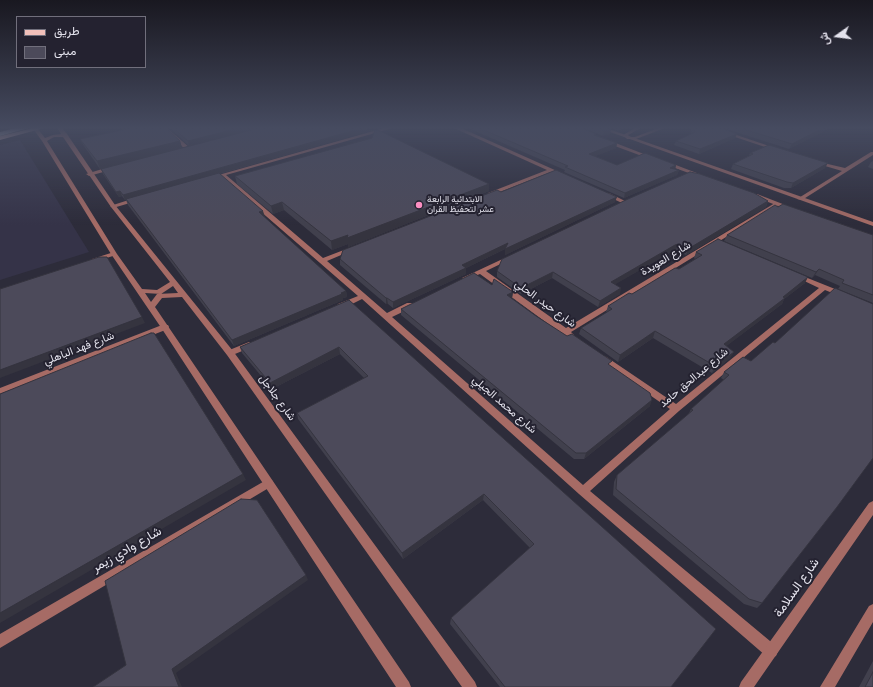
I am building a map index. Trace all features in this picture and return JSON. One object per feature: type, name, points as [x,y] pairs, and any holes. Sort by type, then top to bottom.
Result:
[{"type":"street","points":[[56,160],[114,254],[165,327],[404,687]]},
{"type":"street","name":"شارع جلاجل","points":[[80,160],[113,206],[230,353],[470,687]]},
{"type":"street","name":"شارع محمد الجيلي","points":[[276,160],[218,176],[233,181],[583,491],[771,651]]},
{"type":"street","points":[[529,160],[559,173]]},
{"type":"street","points":[[659,160],[705,177]]},
{"type":"street","points":[[691,160],[873,224]]},
{"type":"street","points":[[812,160],[845,170]]},
{"type":"street","points":[[800,199],[861,160]]},
{"type":"street","points":[[89,174],[120,166]]},
{"type":"street","points":[[484,197],[551,170]]},
{"type":"street","points":[[684,175],[691,172]]},
{"type":"street","points":[[491,188],[498,191]]},
{"type":"street","points":[[602,192],[624,202]]},
{"type":"street","points":[[748,193],[799,212]]},
{"type":"street","points":[[113,206],[142,198]]},
{"type":"street","points":[[617,206],[631,199]]},
{"type":"street","name":"شارع العويدة","points":[[565,332],[777,204]]},
{"type":"street","points":[[716,241],[724,244]]},
{"type":"street","points":[[322,261],[358,246]]},
{"type":"street","points":[[84,263],[114,254]]},
{"type":"street","points":[[461,281],[517,254]]},
{"type":"street","name":"شارع حيدر الحلي","points":[[481,271],[578,341]]},
{"type":"street","points":[[788,272],[852,299]]},
{"type":"street","points":[[140,291],[158,292],[174,282]]},
{"type":"street","name":"شارع عبدالحق حامد","points":[[583,491],[676,408],[824,287]]},
{"type":"street","points":[[151,307],[160,296],[184,295]]},
{"type":"street","points":[[335,308],[363,296]]},
{"type":"street","points":[[386,317],[420,300]]},
{"type":"street","name":"شارع فهد الباهلي","points":[[0,391],[165,327]]},
{"type":"street","points":[[230,353],[258,341]]},
{"type":"street","points":[[598,354],[676,408]]},
{"type":"street","name":"شارع وادي زيمر","points":[[0,641],[268,483]]},
{"type":"street","name":"شارع السلامة","points":[[746,687],[873,506]]},
{"type":"street","points":[[827,687],[873,610]]},
{"type":"shaded area","points":[[0,160],[32,160],[89,252],[0,280]]},
{"type":"building","points":[[135,160],[248,160],[123,195],[120,191],[116,192],[101,169]]},
{"type":"building","points":[[292,160],[440,160],[489,184],[347,238],[348,235],[331,241],[282,202],[271,206],[235,176]]},
{"type":"building","points":[[554,160],[604,160],[617,165],[629,160],[663,160],[676,165],[670,168],[679,170],[625,193],[565,167],[568,166]]},
{"type":"building","points":[[741,160],[818,160],[828,163],[793,183],[733,164]]},
{"type":"building","points":[[556,170],[617,197],[505,249],[508,243],[462,265],[466,268],[393,302],[386,298],[340,259],[343,250],[497,190],[501,192]]},
{"type":"building","points":[[690,172],[700,174],[754,193],[768,201],[688,249],[678,244],[675,245],[611,282],[621,288],[600,301],[553,272],[521,288],[497,271],[502,259],[628,199]]},
{"type":"building","points":[[219,173],[263,211],[259,212],[346,291],[232,340],[126,199]]},
{"type":"building","points":[[783,204],[873,235],[873,295],[842,283],[844,280],[819,269],[816,272],[727,235],[775,205],[778,207]]},
{"type":"building","points":[[718,239],[808,277],[783,297],[785,298],[724,344],[734,352],[715,366],[655,331],[620,355],[581,328],[612,309],[608,306],[629,293],[632,294],[675,268],[679,269],[702,255],[696,252]]},
{"type":"building","points":[[99,257],[107,257],[142,317],[0,370],[0,289]]},
{"type":"building","points":[[474,273],[492,285],[494,279],[513,292],[507,295],[536,316],[567,336],[572,334],[612,361],[608,364],[650,393],[652,400],[586,453],[576,453],[401,309]]},
{"type":"building","points":[[835,288],[873,304],[873,458],[762,603],[749,599],[616,489],[617,475],[693,410],[691,409],[729,375],[724,372],[743,357],[751,361],[773,342],[775,343]]},
{"type":"building","points":[[349,300],[716,629],[671,687],[505,687],[451,618],[534,544],[484,494],[402,553],[297,413],[368,376],[339,347],[270,383],[240,347]]},
{"type":"building","points":[[154,333],[243,474],[0,613],[0,394]]},
{"type":"building","points":[[241,499],[257,500],[306,575],[172,669],[179,687],[93,687],[126,665],[105,581]]},
{"type":"building","points":[[873,672],[873,687],[865,687]]},
{"type":"place","name":"الابتدائية الرابعة عشر لتحفيظ القران","points":[[419,205]]}]
